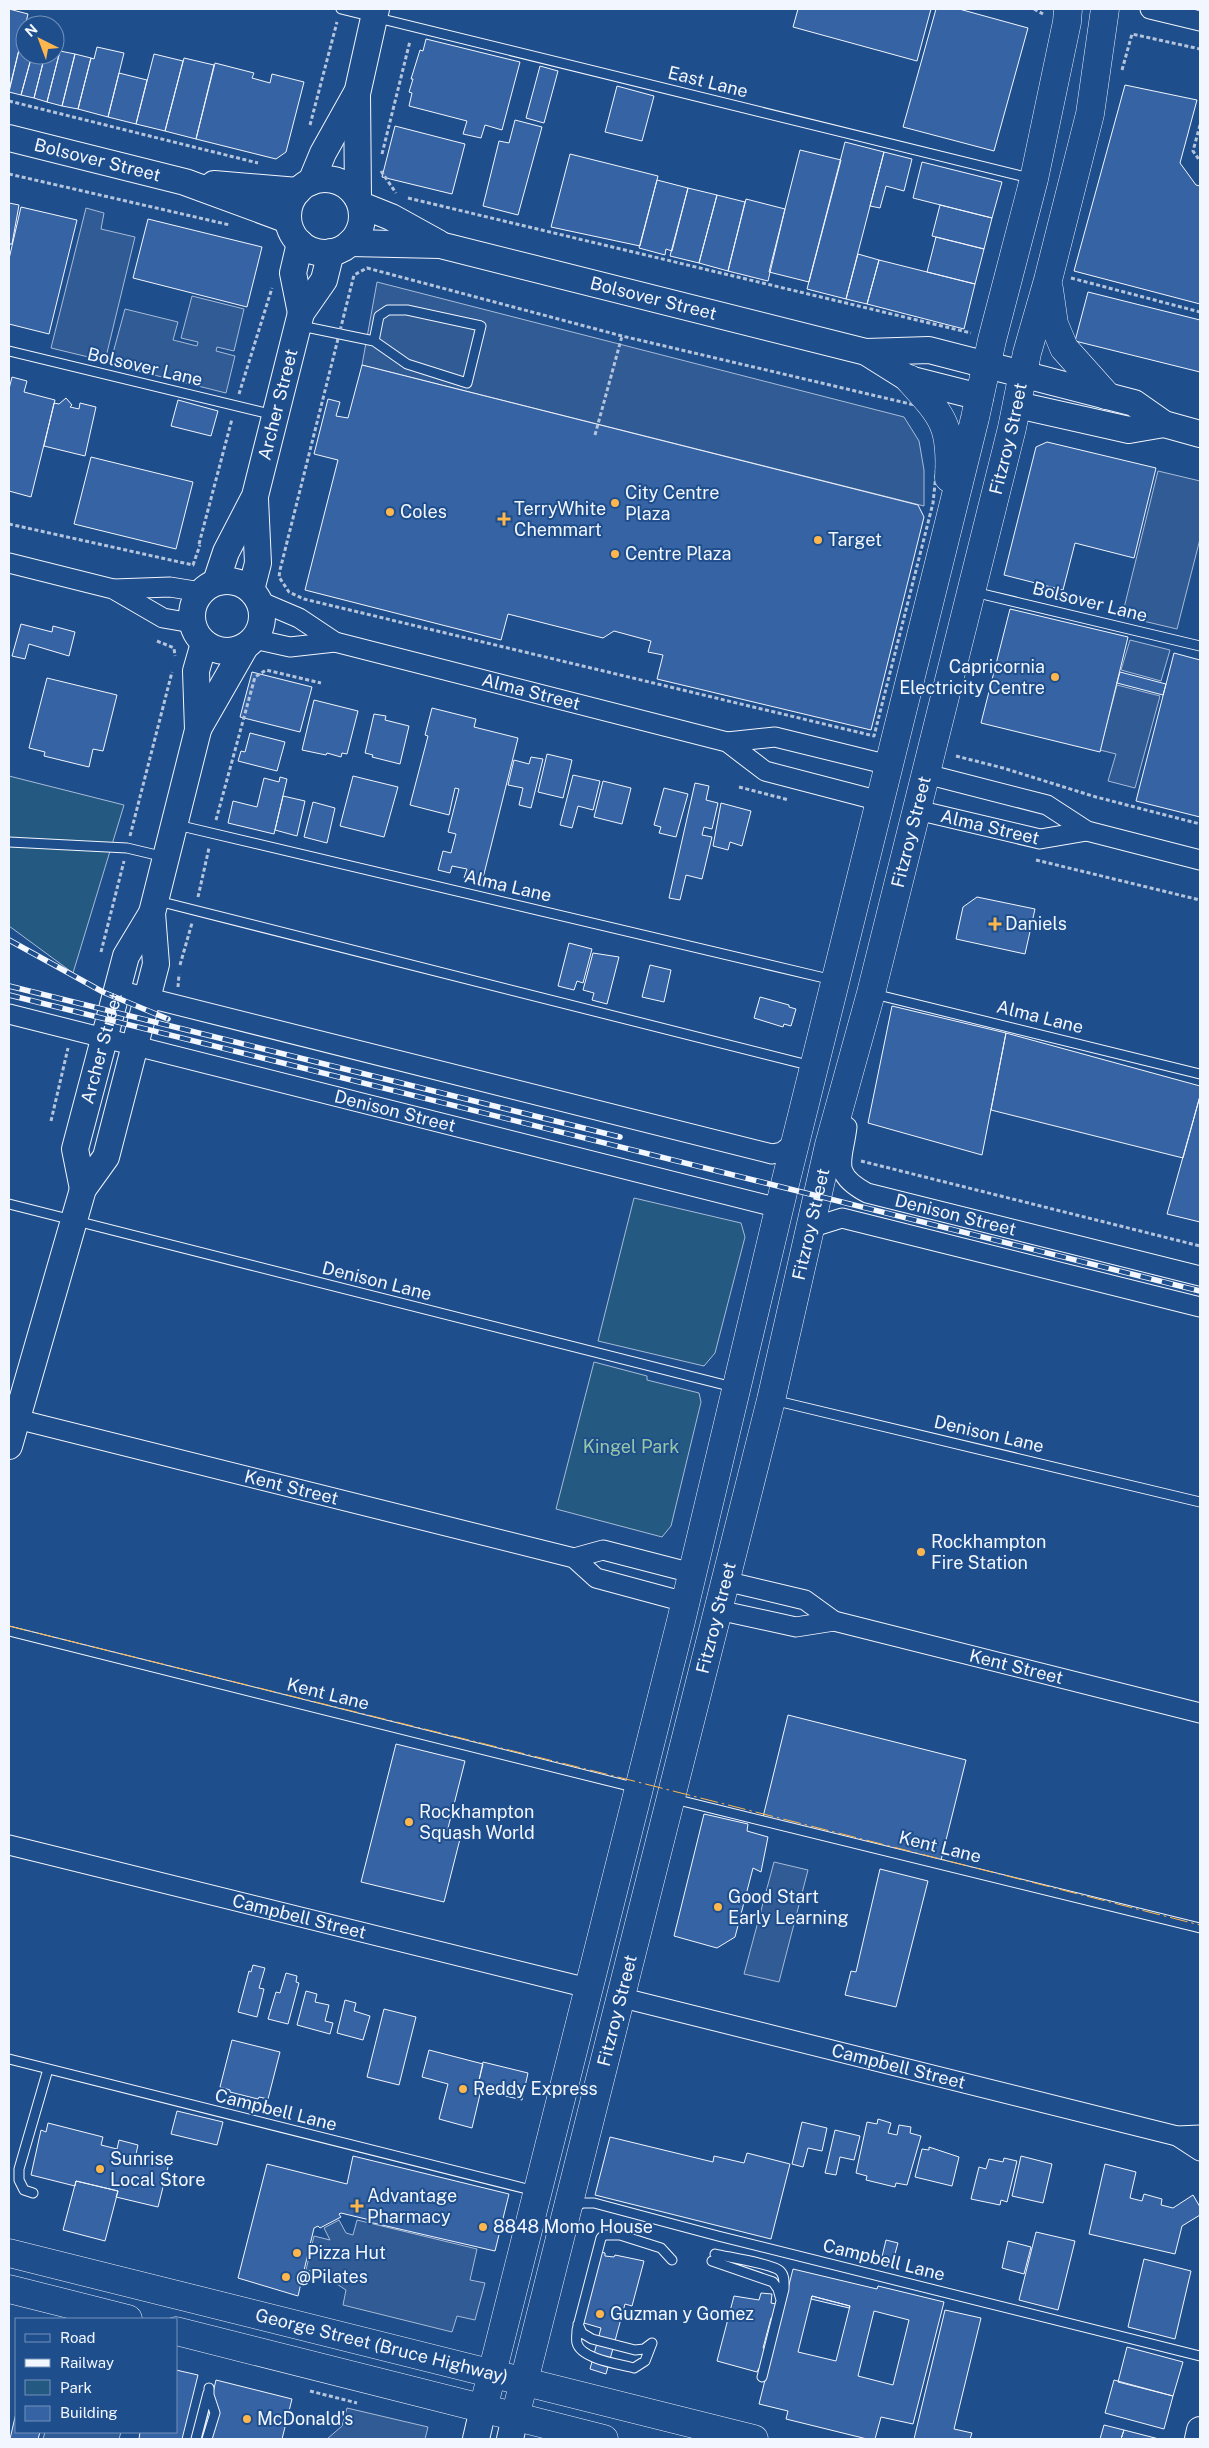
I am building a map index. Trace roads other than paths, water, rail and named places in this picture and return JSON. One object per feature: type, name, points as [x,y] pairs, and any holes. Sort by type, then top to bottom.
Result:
[{"type":"main road","name":"Fitzroy Street","points":[[484,2409],[536,2192],[692,1574],[779,1208],[1034,179],[1067,22],[1068,9]]},
{"type":"main road","name":"Fitzroy Street","points":[[512,2428],[565,2219],[580,2187],[620,1997],[770,1400],[855,1046],[871,993],[926,774],[1023,374],[1057,278],[1090,114],[1105,9]]},
{"type":"main road","points":[[1057,278],[1054,324],[1061,342],[1106,395]]},
{"type":"main road","points":[[909,379],[937,410],[945,425],[950,449],[946,532]]},
{"type":"main road","name":"Bolsover Street","points":[[980,397],[1017,405]]},
{"type":"main road","name":"Alma Street","points":[[889,764],[926,774]]},
{"type":"main road","name":"Alma Street","points":[[880,800],[917,810]]},
{"type":"main road","name":"Kent Street","points":[[692,1574],[725,1581]]},
{"type":"main road","name":"Kent Street","points":[[685,1602],[718,1610]]},
{"type":"main road","points":[[588,1988],[620,1997]]},
{"type":"main road","name":"George Street (Bruce Highway)","points":[[9,2253],[754,2439]]},
{"type":"main road","points":[[9,2289],[77,2313],[120,2318]]},
{"type":"main road","name":"George Street (Bruce Highway)","points":[[178,2332],[484,2409],[512,2428],[604,2439]]},
{"type":"street","points":[[1150,9],[1200,21]]},
{"type":"street","points":[[356,94],[305,186],[290,204],[294,231],[314,251],[340,248],[361,226],[356,94],[375,13]]},
{"type":"street","name":"Bolsover Street","points":[[9,138],[185,182],[294,231]]},
{"type":"street","points":[[305,186],[320,179],[338,181],[346,185],[359,202]]},
{"type":"street","name":"Bolsover Street","points":[[185,182],[305,186]]},
{"type":"street","name":"Bolsover Street","points":[[359,202],[440,245],[866,352],[929,350],[1134,402],[1164,424],[1200,434]]},
{"type":"street","name":"Archer Street","points":[[294,231],[293,273],[300,320]]},
{"type":"street","name":"Bolsover Street","points":[[340,248],[440,245]]},
{"type":"street","name":"Archer Street","points":[[208,587],[255,496],[274,415],[300,320],[324,280],[340,248]]},
{"type":"street","name":"Bolsover Street","points":[[866,352],[909,379],[980,397]]},
{"type":"street","name":"Bolsover Street","points":[[1017,405],[1129,430],[1164,424]]},
{"type":"street","name":"Archer Street","points":[[255,496],[258,563],[255,596]]},
{"type":"street","points":[[9,563],[112,589],[163,618],[198,633],[219,651],[228,652],[250,643],[262,621],[255,596],[234,581],[208,587],[112,589]]},
{"type":"street","points":[[198,633],[191,612],[208,587]]},
{"type":"street","name":"Alma Street","points":[[255,596],[299,618],[335,642],[728,742],[775,737],[889,764]]},
{"type":"street","name":"Archer Street","points":[[9,1446],[12,1418],[75,1220],[83,1189],[106,1157],[156,964],[154,907],[198,730],[196,671],[198,633]]},
{"type":"street","name":"Alma Street","points":[[250,643],[290,647],[335,642]]},
{"type":"street","name":"Archer Street","points":[[198,730],[250,643]]},
{"type":"street","name":"Alma Street","points":[[728,742],[765,771],[880,800]]},
{"type":"street","name":"Alma Street","points":[[926,774],[1047,804],[1087,831],[1200,860]]},
{"type":"street","name":"Alma Street","points":[[917,810],[1040,839],[1087,831]]},
{"type":"street","name":"Archer Street","points":[[83,1189],[75,1149],[126,956],[154,907]]},
{"type":"street","points":[[117,990],[772,1154],[782,1152],[796,1141]]},
{"type":"street","name":"Denison Street","points":[[9,1014],[135,1044],[779,1208]]},
{"type":"street","name":"Denison Street","points":[[855,1046],[846,1133],[840,1159],[844,1175],[852,1185],[884,1199],[1200,1276]]},
{"type":"street","name":"Denison Street","points":[[810,1228],[842,1218],[1200,1307]]},
{"type":"street","name":"Kent Street","points":[[12,1418],[574,1558],[596,1578],[685,1602]]},
{"type":"street","name":"Kent Street","points":[[574,1558],[603,1550],[692,1574]]},
{"type":"street","name":"Kent Street","points":[[725,1581],[805,1600],[834,1621],[1200,1713]]},
{"type":"street","name":"Kent Street","points":[[718,1610],[796,1627],[834,1621]]},
{"type":"street","name":"Campbell Street","points":[[9,1845],[588,1988]]},
{"type":"street","name":"Campbell Street","points":[[620,1997],[1177,2136],[1200,2135]]},
{"type":"street","name":"Campbell Street","points":[[1177,2136],[1200,2151]]},
{"type":"street","name":"Fitzroy Street","points":[[476,2439],[484,2409]]},
{"type":"street","points":[[1198,2439],[1200,2430]]},
{"type":"lane","name":"East Lane","points":[[340,13],[375,13],[414,26],[1034,179]]},
{"type":"lane","points":[[300,320],[340,333],[374,341],[407,364],[467,383],[481,326],[407,310],[388,310],[380,316],[374,341]]},
{"type":"lane","name":"Bolsover Lane","points":[[9,352],[274,415]]},
{"type":"lane","name":"Bolsover Lane","points":[[971,592],[996,596],[1200,646]]},
{"type":"lane","name":"Alma Lane","points":[[174,824],[835,980]]},
{"type":"lane","points":[[9,842],[127,848],[166,857]]},
{"type":"lane","points":[[154,907],[195,910],[814,1067]]},
{"type":"lane","name":"Alma Lane","points":[[871,993],[1200,1074]]},
{"type":"lane","name":"Denison Lane","points":[[9,1204],[737,1388]]},
{"type":"lane","name":"Denison Lane","points":[[770,1400],[1200,1502]]},
{"type":"lane","name":"Kent Lane","points":[[9,1631],[639,1788]]},
{"type":"lane","name":"Kent Lane","points":[[671,1798],[1200,1928]]},
{"type":"lane","name":"Campbell Lane","points":[[9,2059],[536,2192]]},
{"type":"lane","points":[[34,2193],[24,2190],[19,2180],[19,2168],[48,2069]]},
{"type":"lane","points":[[580,2187],[596,2201],[759,2242],[796,2255]]},
{"type":"lane","name":"Campbell Lane","points":[[565,2219],[576,2206],[582,2203],[594,2203],[1200,2356]]},
{"type":"lane","points":[[578,2324],[582,2333],[592,2339],[635,2350],[644,2349],[652,2343],[646,2361],[634,2368],[590,2356],[582,2351],[577,2343],[578,2324],[601,2238],[604,2235],[620,2235],[662,2248],[672,2260]]},
{"type":"lane","points":[[762,2377],[781,2301],[784,2278],[779,2270],[773,2266],[714,2257],[773,2282],[778,2289],[781,2301]]},
{"type":"lane","points":[[196,2439],[209,2388],[209,2396],[215,2413],[207,2439]]},
{"type":"railway","points":[[9,940],[103,992],[168,1019]]},
{"type":"railway","points":[[9,986],[620,1137]]},
{"type":"railway","points":[[9,995],[1200,1291]]},
{"type":"place","name":"City Centre Plaza","points":[[615,503]]},
{"type":"place","name":"Coles","points":[[390,512]]},
{"type":"place","name":"TerryWhite Chemmart","points":[[504,519]]},
{"type":"place","name":"Target","points":[[818,540]]},
{"type":"place","name":"Centre Plaza","points":[[615,554]]},
{"type":"place","name":"Capricornia Electricity Centre","points":[[1055,677]]},
{"type":"place","name":"Daniels","points":[[995,924]]},
{"type":"place","name":"Rockhampton Fire Station","points":[[921,1552]]},
{"type":"place","name":"Rockhampton Squash World","points":[[409,1822]]},
{"type":"place","name":"Good Start Early Learning","points":[[718,1907]]},
{"type":"place","name":"Reddy Express","points":[[463,2089]]},
{"type":"place","name":"Sunrise Local Store","points":[[100,2169]]},
{"type":"place","name":"Advantage Pharmacy","points":[[357,2206]]},
{"type":"place","name":"8848 Momo House","points":[[483,2227]]},
{"type":"place","name":"Pizza Hut","points":[[297,2253]]},
{"type":"place","name":"@Pilates","points":[[286,2277]]},
{"type":"place","name":"Guzman y Gomez","points":[[600,2314]]},
{"type":"place","name":"McDonald's","points":[[247,2419]]},
{"type":"park label","name":"Kingel Park","points":[[631,1447]]}]
